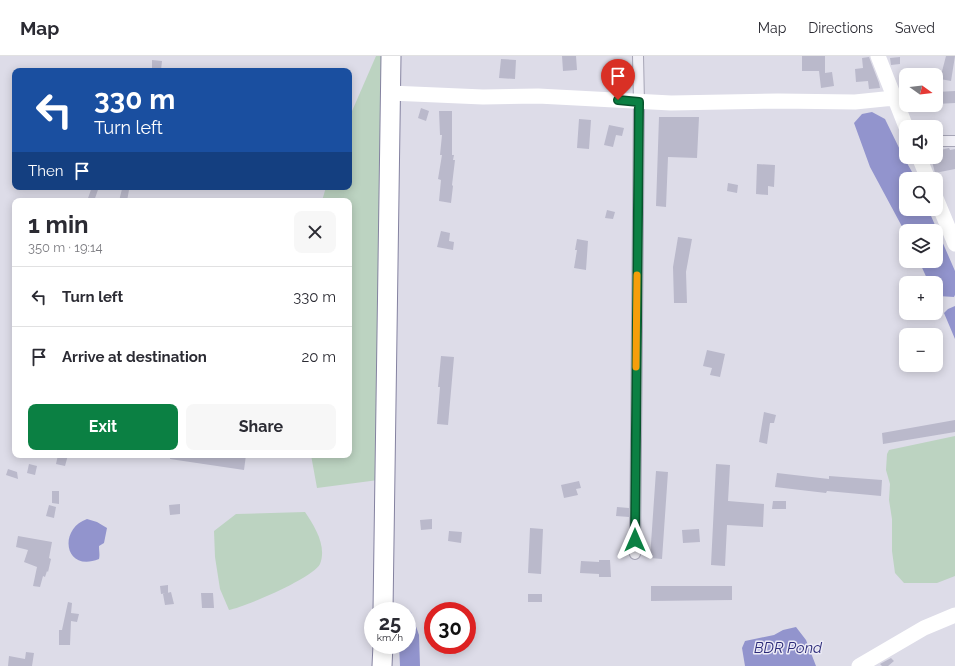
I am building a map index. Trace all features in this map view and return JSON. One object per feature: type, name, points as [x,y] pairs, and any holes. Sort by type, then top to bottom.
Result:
[{"type":"highway","points":[[383,602],[391,56]]},
{"type":"highway","points":[[382,666],[383,654]]},
{"type":"street","points":[[635,554],[639,102],[638,56]]},
{"type":"street","points":[[878,56],[903,120]]},
{"type":"street","points":[[390,93],[483,97],[538,96],[671,103],[778,101],[855,102],[894,98]]},
{"type":"street","points":[[943,141],[955,141]]},
{"type":"street","points":[[943,215],[955,244]]},
{"type":"street","points":[[859,666],[924,628],[955,615]]},
{"type":"green space","points":[[376,56],[391,56],[386,479],[317,488],[312,458],[352,458],[352,198],[323,198],[325,190],[352,190],[352,111]]},
{"type":"green space","points":[[955,436],[955,576],[937,583],[904,583],[895,573],[892,551],[892,519],[889,500],[890,484],[886,470],[887,454],[889,450]]},
{"type":"green space","points":[[305,512],[319,537],[322,550],[320,564],[315,570],[292,584],[263,598],[229,610],[220,589],[215,557],[214,531],[236,514]]},
{"type":"water","points":[[872,112],[885,119],[899,148],[899,164],[908,164],[912,172],[899,172],[899,216],[931,216],[935,224],[901,224],[870,167],[854,123],[862,114]]},
{"type":"water","points":[[943,243],[955,271],[954,297],[943,296],[943,276],[926,276],[922,268],[943,268]]},
{"type":"water","points":[[955,306],[955,339],[944,313],[948,309]]},
{"type":"water","points":[[87,519],[97,522],[107,528],[104,543],[99,546],[99,559],[87,562],[78,560],[72,555],[69,548],[69,540],[72,531],[78,524]]},
{"type":"water","points":[[416,626],[419,635],[420,666],[400,666],[399,654],[416,654]]},
{"type":"water","name":"BDR Pond","points":[[796,627],[806,640],[816,666],[745,666],[742,648],[745,641],[774,635],[783,630]]},
{"type":"building","points":[[562,56],[576,56],[577,70],[563,71]]},
{"type":"building","points":[[802,56],[825,56],[825,73],[832,72],[834,86],[821,88],[819,71],[802,71]]},
{"type":"building","points":[[946,56],[955,56],[951,81],[943,80],[943,68]]},
{"type":"building","points":[[869,57],[880,88],[869,89],[868,81],[856,82],[855,69],[863,68],[862,58]]},
{"type":"building","points":[[900,57],[900,64],[891,65],[890,58]]},
{"type":"building","points":[[501,59],[516,60],[515,79],[499,78]]},
{"type":"building","points":[[152,60],[162,61],[161,68],[152,68]]},
{"type":"building","points":[[618,63],[632,66],[629,86],[614,83]]},
{"type":"building","points":[[955,91],[955,103],[943,104],[943,92]]},
{"type":"building","points":[[421,108],[429,111],[426,121],[418,118]]},
{"type":"building","points":[[439,111],[452,111],[452,155],[454,155],[453,160],[455,160],[451,203],[439,201],[441,180],[438,179],[442,155],[440,155],[442,135],[440,135]]},
{"type":"building","points":[[659,117],[699,117],[697,158],[668,157],[666,207],[656,206]]},
{"type":"building","points":[[579,119],[591,120],[589,149],[577,148]]},
{"type":"building","points":[[609,125],[624,128],[622,136],[616,135],[613,147],[604,145]]},
{"type":"building","points":[[943,149],[955,149],[955,169],[935,172],[933,164],[943,164]]},
{"type":"building","points":[[757,164],[775,165],[774,187],[768,186],[768,195],[756,194]]},
{"type":"building","points":[[728,183],[738,185],[737,193],[727,191]]},
{"type":"building","points":[[91,190],[98,190],[95,198],[88,198]]},
{"type":"building","points":[[122,190],[129,190],[128,198],[120,198]]},
{"type":"building","points":[[607,210],[615,212],[613,219],[605,218]]},
{"type":"building","points":[[441,231],[450,233],[449,241],[454,242],[453,250],[437,247]]},
{"type":"building","points":[[678,237],[692,239],[686,272],[687,303],[674,303],[673,267]]},
{"type":"building","points":[[577,239],[588,241],[586,270],[574,268]]},
{"type":"building","points":[[707,350],[725,354],[720,377],[710,375],[712,368],[703,366]]},
{"type":"building","points":[[441,356],[454,357],[448,425],[437,424]]},
{"type":"building","points":[[764,412],[776,415],[774,423],[770,423],[767,444],[759,442]]},
{"type":"building","points":[[955,420],[955,432],[883,444],[882,433]]},
{"type":"building","points":[[57,458],[67,458],[65,466],[56,464]]},
{"type":"building","points":[[170,458],[246,458],[244,470]]},
{"type":"building","points":[[29,464],[37,466],[35,475],[27,473]]},
{"type":"building","points":[[716,464],[730,465],[728,501],[764,504],[763,527],[727,525],[725,566],[711,565]]},
{"type":"building","points":[[8,469],[17,472],[18,479],[6,475]]},
{"type":"building","points":[[656,471],[668,472],[662,559],[650,558]]},
{"type":"building","points":[[777,473],[829,479],[829,476],[882,480],[881,496],[827,491],[826,493],[775,487]]},
{"type":"building","points":[[579,481],[581,488],[576,489],[578,495],[564,498],[561,485]]},
{"type":"building","points":[[52,491],[59,491],[59,504],[52,503]]},
{"type":"building","points":[[773,501],[786,501],[786,509],[772,509]]},
{"type":"building","points":[[180,504],[180,514],[170,515],[169,505]]},
{"type":"building","points":[[49,505],[56,507],[54,518],[46,516]]},
{"type":"building","points":[[617,507],[629,508],[629,517],[616,516]]},
{"type":"building","points":[[432,519],[432,529],[421,530],[420,520]]},
{"type":"building","points":[[530,528],[543,529],[541,574],[528,573]]},
{"type":"building","points":[[699,529],[700,542],[683,543],[682,530]]},
{"type":"building","points":[[449,531],[462,532],[461,543],[448,541]]},
{"type":"building","points":[[18,536],[52,542],[49,558],[51,559],[48,572],[47,571],[45,577],[43,576],[40,587],[33,586],[37,567],[24,562],[28,550],[16,547]]},
{"type":"building","points":[[599,560],[610,560],[611,577],[599,577],[599,574],[580,573],[581,561],[599,562]]},
{"type":"building","points":[[168,585],[168,593],[161,594],[160,586]]},
{"type":"building","points":[[651,586],[732,586],[732,600],[651,601]]},
{"type":"building","points":[[171,592],[174,604],[165,605],[163,594]]},
{"type":"building","points":[[201,593],[213,593],[214,608],[202,608]]},
{"type":"building","points":[[528,594],[542,594],[542,602],[528,602]]},
{"type":"building","points":[[68,602],[72,603],[71,613],[79,614],[77,622],[71,621],[70,645],[59,645],[59,630],[62,630]]},
{"type":"building","points":[[26,652],[34,653],[32,666],[8,666],[9,656],[25,659]]},
{"type":"building","points":[[891,658],[894,661],[888,666],[882,666],[880,664]]},
{"type":"slow traffic","points":[[636,367],[637,275]]},
{"type":"route","points":[[618,100],[639,102],[635,540]]}]
